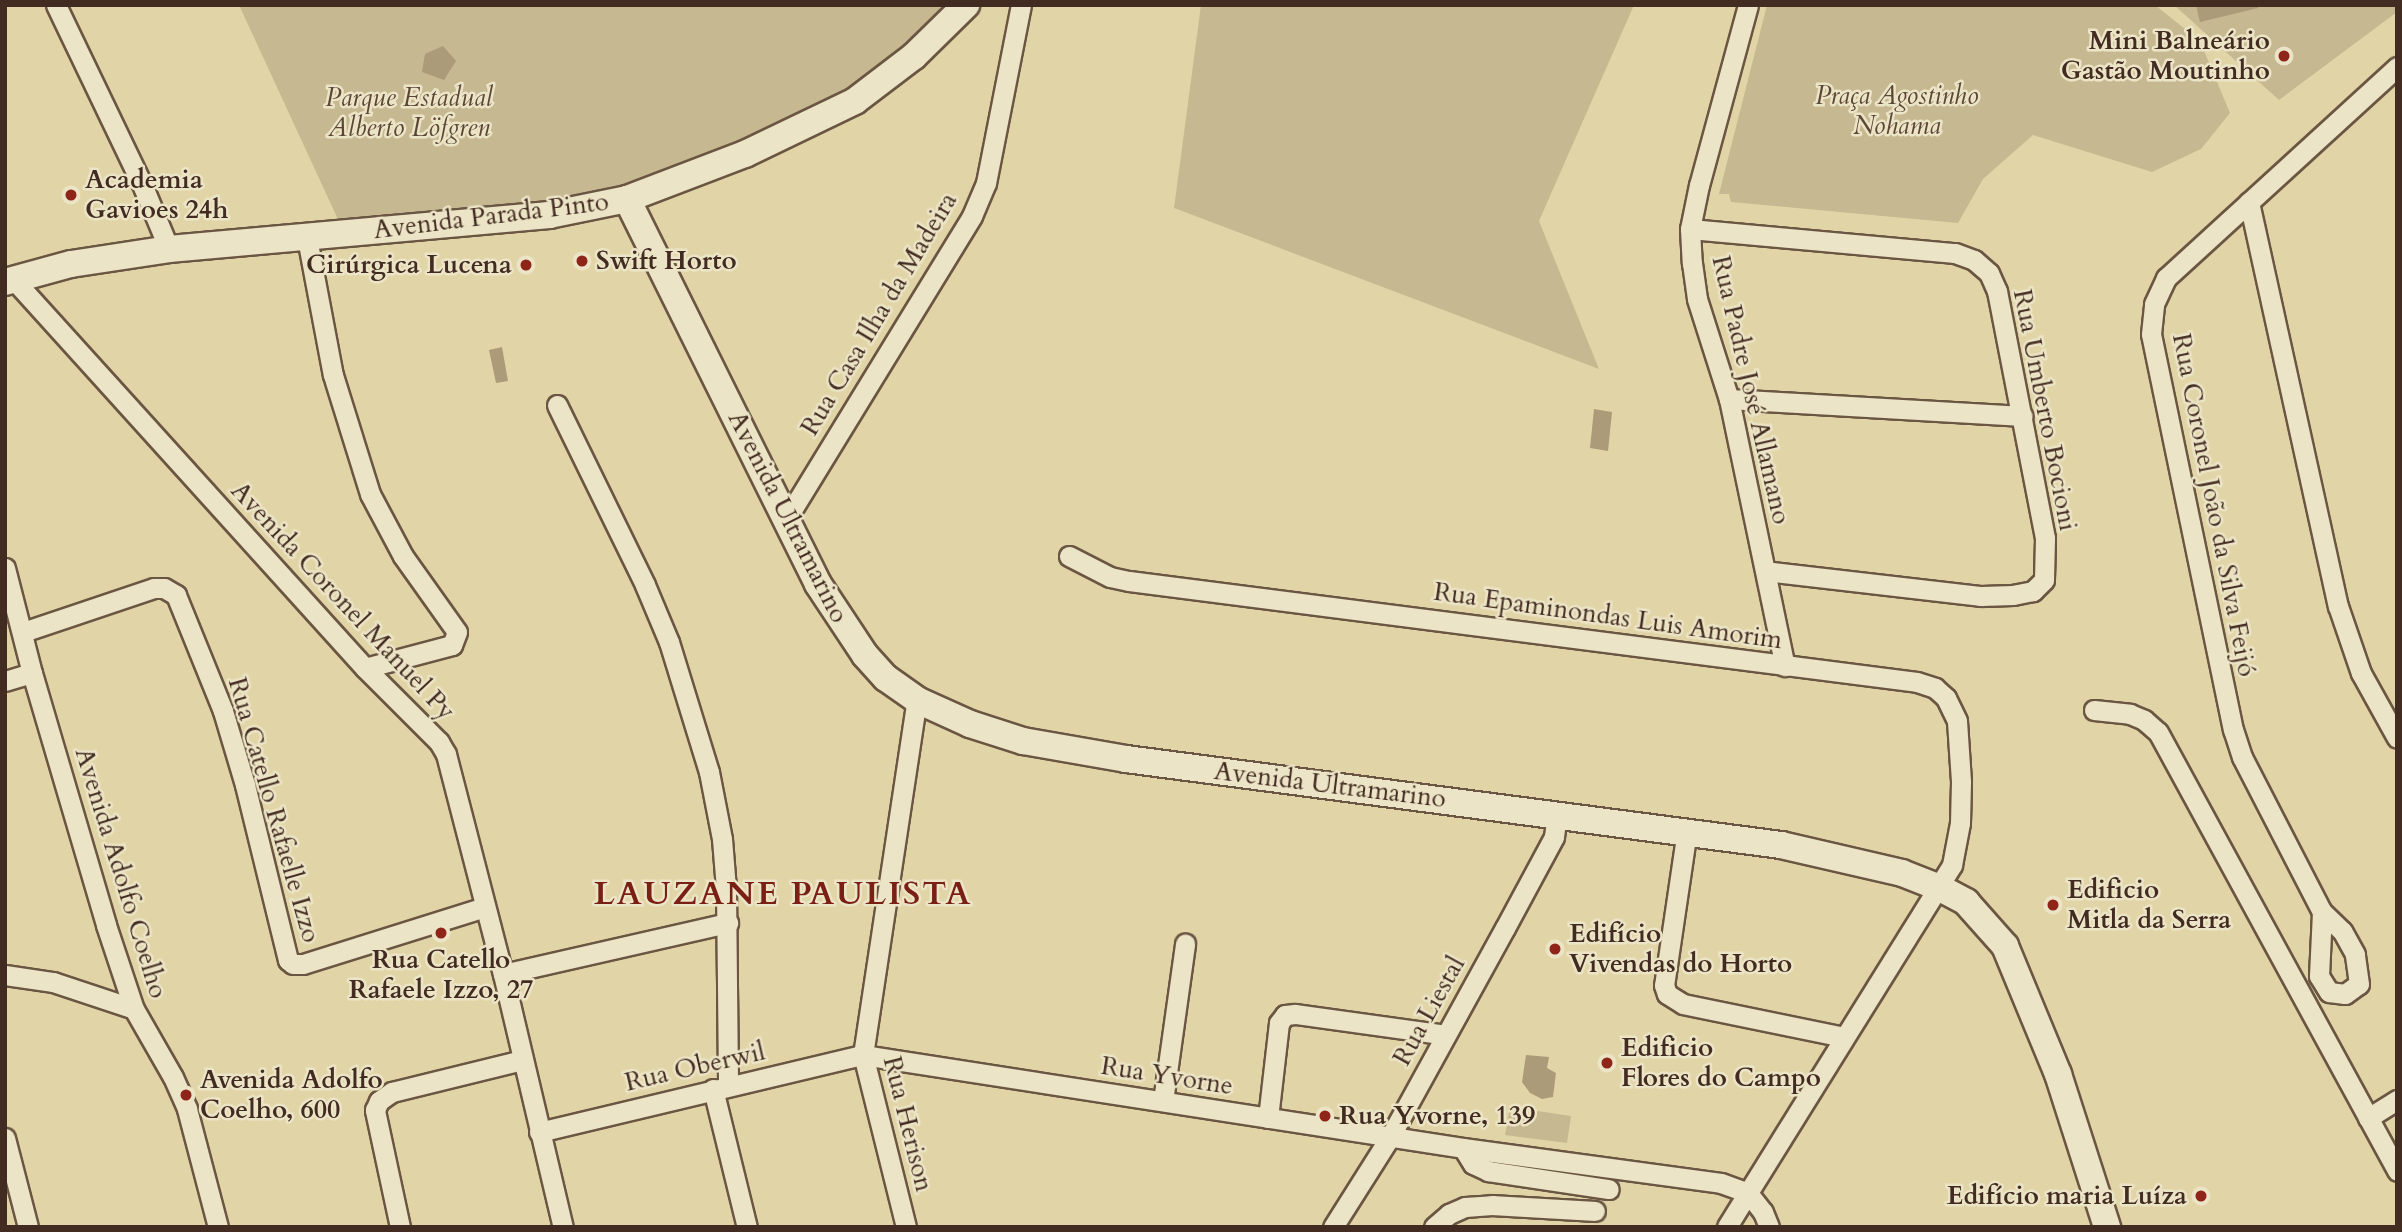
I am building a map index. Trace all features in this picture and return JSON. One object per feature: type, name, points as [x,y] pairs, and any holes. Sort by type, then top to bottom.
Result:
[{"type":"street","points":[[55,5],[144,189],[169,249]]},
{"type":"street","name":"Avenida Parada Pinto","points":[[10,281],[71,264],[169,249],[549,215],[626,199],[745,154],[855,101],[914,56],[966,5]]},
{"type":"street","name":"Rua Casa Ilha da Madeira","points":[[787,518],[972,216],[986,183],[1021,5]]},
{"type":"street","name":"Rua Padre José Allamano","points":[[1748,5],[1699,185],[1690,229],[1697,299],[1729,398],[1785,666]]},
{"type":"street","name":"Rua Coronel João da Silva Feijó","points":[[2322,912],[2242,757],[2233,730],[2151,334],[2154,304],[2166,278],[2397,67]]},
{"type":"street","name":"Avenida Ultramarino","points":[[626,199],[818,583],[845,628],[886,678],[917,700],[970,724],[1023,741],[1126,759],[1686,830],[1829,855],[1902,873],[1940,888],[1966,902],[2006,946],[2033,1006],[2058,1074],[2107,1227]]},
{"type":"street","points":[[2249,202],[2339,606],[2361,673],[2397,738]]},
{"type":"street","name":"Rua Umberto Bocioni","points":[[1690,229],[1955,253],[1974,260],[1989,273],[1997,291],[2045,538],[2047,566],[2044,580],[2033,590],[2013,595],[1982,596],[1766,571]]},
{"type":"street","points":[[307,238],[333,374],[370,494],[403,556],[457,632],[452,645],[365,668]]},
{"type":"street","name":"Avenida Coronel Manuel Py","points":[[10,281],[365,668],[433,734],[446,754],[503,974],[563,1227]]},
{"type":"street","points":[[1729,398],[2023,416]]},
{"type":"street","points":[[557,405],[645,584],[669,642],[709,772],[722,839],[728,923],[721,1087],[747,1227]]},
{"type":"street","name":"Rua Epaminondas Luis Amorim","points":[[1069,556],[1110,577],[1129,581],[1917,682],[1935,688],[1946,698],[1957,721],[1960,823],[1952,865],[1727,1227]]},
{"type":"street","name":"Avenida Adolfo Coelho","points":[[5,568],[32,673],[134,1009],[173,1077],[187,1109],[218,1227]]},
{"type":"street","name":"Rua Catello Rafaelle Izzo","points":[[23,632],[155,588],[164,588],[176,595],[223,711],[245,785],[288,960],[293,964],[303,964],[485,907]]},
{"type":"street","points":[[5,681],[32,673]]},
{"type":"street","name":"Rua Herison","points":[[906,1227],[863,1055],[917,700]]},
{"type":"street","points":[[2094,710],[2130,714],[2144,720],[2158,732],[2397,1171]]},
{"type":"street","name":"Rua Liestal","points":[[1333,1227],[1390,1137],[1554,837],[1557,814]]},
{"type":"street","points":[[1686,830],[1664,985],[1671,999],[1844,1037]]},
{"type":"street","points":[[503,974],[728,923]]},
{"type":"street","points":[[1163,1101],[1185,944]]},
{"type":"street","points":[[5,975],[42,979],[134,1009]]},
{"type":"street","points":[[1268,1118],[1279,1023],[1288,1014],[1446,1035]]},
{"type":"street","name":"Rua Oberwil","points":[[539,1132],[863,1055]]},
{"type":"street","name":"Rua Yvorne","points":[[863,1055],[1463,1148],[1721,1183],[1748,1193]]},
{"type":"street","points":[[400,1227],[375,1110],[379,1101],[392,1092],[522,1060]]},
{"type":"street","points":[[2368,1118],[2397,1100]]},
{"type":"street","points":[[5,1139],[28,1227]]},
{"type":"street","points":[[1463,1148],[1473,1164],[1488,1171],[1609,1189]]},
{"type":"street","points":[[1434,1227],[1449,1214],[1465,1208],[1492,1205],[1589,1219],[1624,1168]]},
{"type":"street","points":[[1748,1193],[1763,1212],[1769,1227]]},
{"type":"green space","name":"Parque Estadual Alberto Löfgren","points":[[239,5],[963,5],[846,93],[763,134],[620,190],[553,205],[342,228]]},
{"type":"green space","points":[[1201,5],[1634,5],[1539,221],[1599,369],[1174,208]]},
{"type":"green space","name":"Praça Agostinho Nohama","points":[[1767,5],[2155,5],[2200,41],[2230,113],[2201,149],[2152,172],[2033,135],[1983,179],[1958,223],[1731,202],[1729,194],[1719,194]]},
{"type":"green space","name":"Mini Balneário Gastão Moutinho","points":[[2174,5],[2397,5],[2397,12],[2279,100]]},
{"type":"green space","points":[[1510,1107],[1571,1116],[1567,1143],[1505,1135]]},
{"type":"shaded area","points":[[2196,5],[2258,5],[2258,8],[2200,22]]},
{"type":"shaded area","points":[[443,46],[456,61],[444,80],[422,72],[425,54]]},
{"type":"shaded area","points":[[502,347],[508,381],[496,383],[489,350]]},
{"type":"shaded area","points":[[1594,409],[1612,412],[1608,451],[1590,448]]},
{"type":"shaded area","points":[[1526,1055],[1549,1057],[1547,1068],[1556,1073],[1553,1097],[1542,1099],[1530,1093],[1522,1082]]},
{"type":"place","name":"Mini Balneário Gastão Moutinho","points":[[2284,56]]},
{"type":"place","name":"Academia Gavioes 24h","points":[[71,195]]},
{"type":"place","name":"Swift Horto","points":[[582,261]]},
{"type":"place","name":"Cirúrgica Lucena","points":[[526,265]]},
{"type":"place","name":"Edificio Mitla da Serra","points":[[2053,905]]},
{"type":"place","name":"Rua Catello Rafaele Izzo, 27","points":[[441,933]]},
{"type":"place","name":"Edifício Vivendas do Horto","points":[[1555,949]]},
{"type":"place","name":"Edificio Flores do Campo","points":[[1607,1063]]},
{"type":"place","name":"Avenida Adolfo Coelho, 600","points":[[186,1095]]},
{"type":"place","name":"Rua Yvorne, 139","points":[[1325,1116]]},
{"type":"place","name":"Edifício maria Luíza","points":[[2201,1196]]},
{"type":"district","name":"LAUZANE PAULISTA","points":[[783,894]]}]
